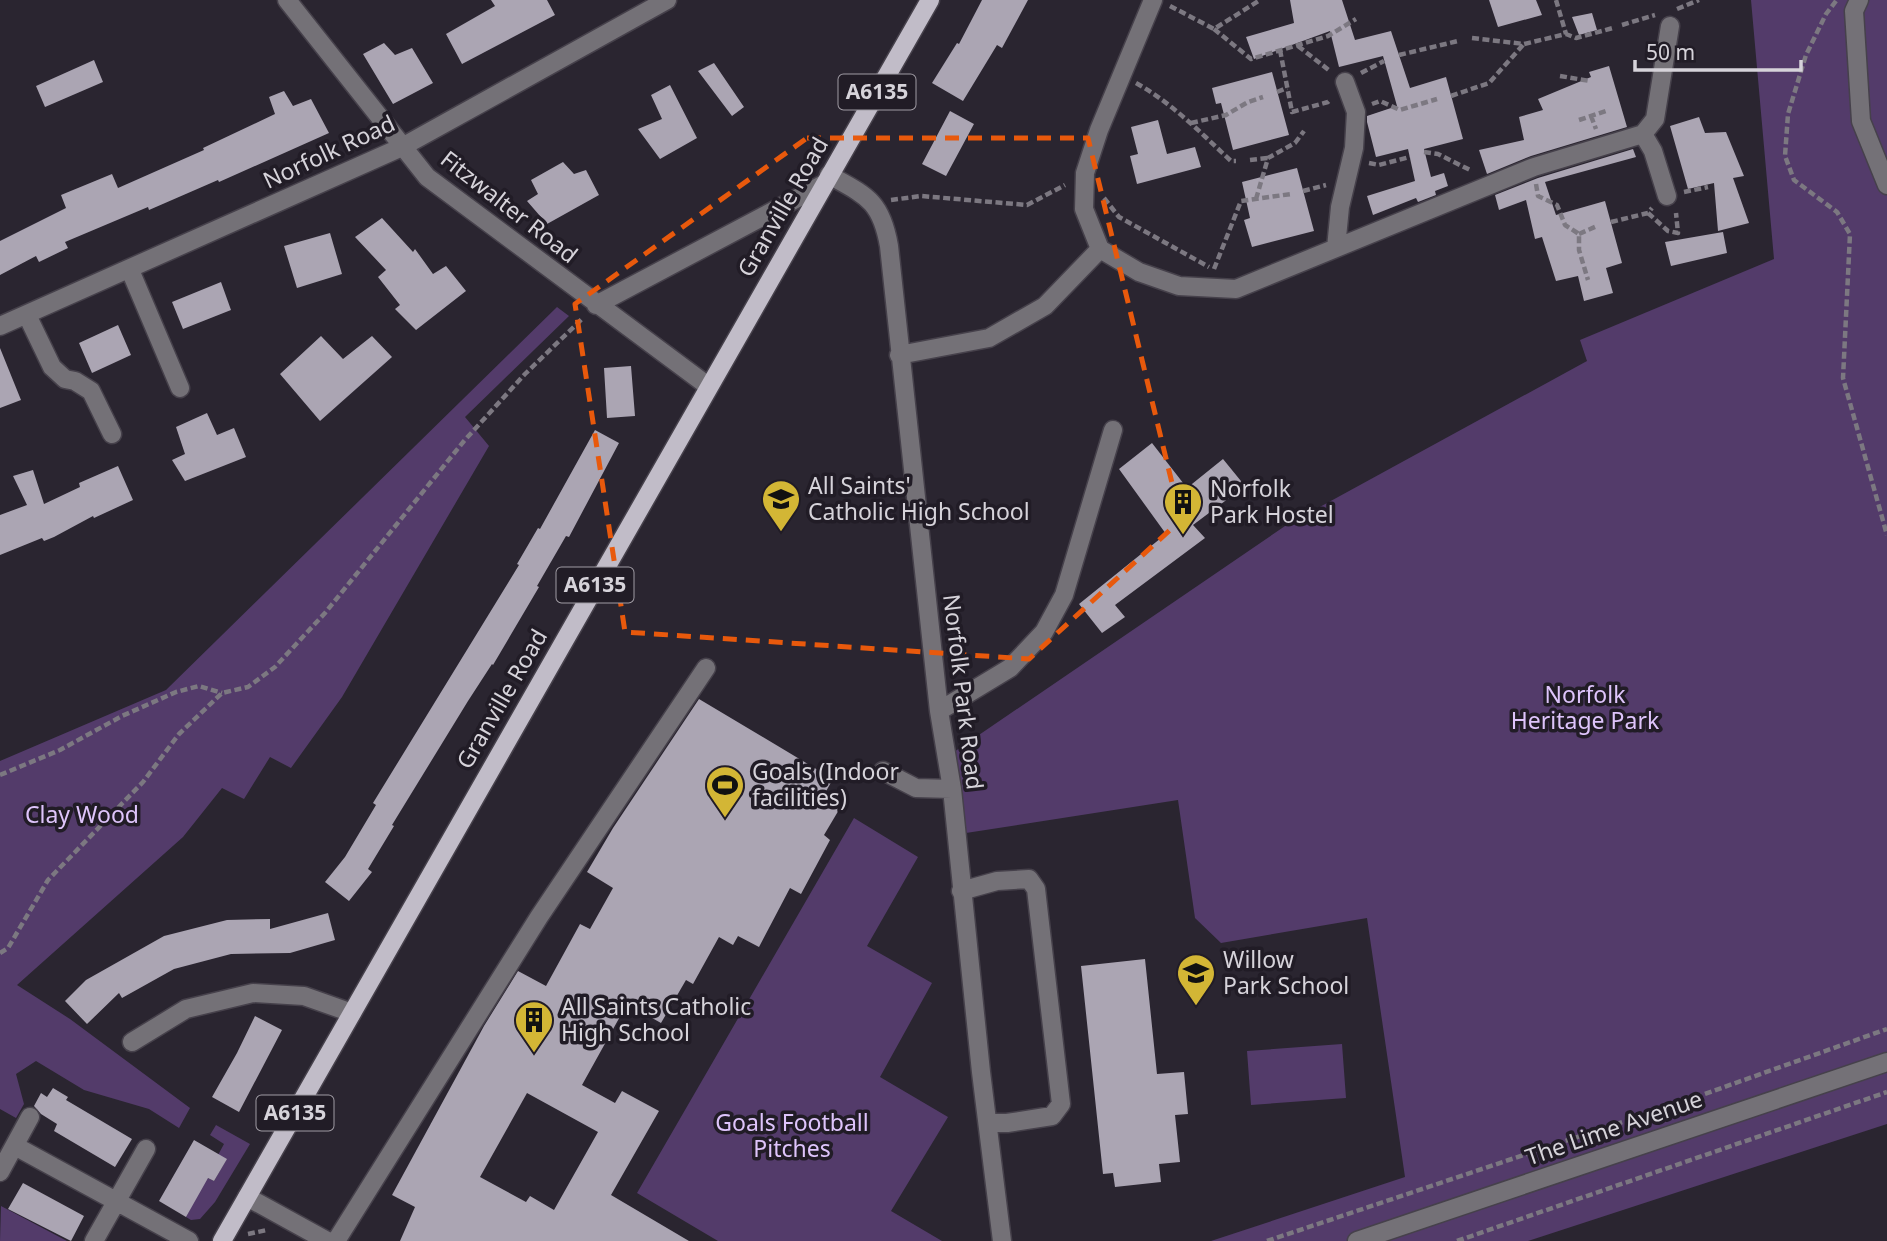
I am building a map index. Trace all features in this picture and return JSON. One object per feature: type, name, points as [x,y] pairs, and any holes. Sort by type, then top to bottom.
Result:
[{"type":"main road","name":"Granville Road","points":[[222,1241],[930,0]]},
{"type":"street","name":"Fitzwalter Road","points":[[287,0],[427,177],[708,386]]},
{"type":"street","name":"Norfolk Road","points":[[0,326],[402,147],[667,0]]},
{"type":"street","points":[[1859,0],[1854,11],[1861,121],[1887,185]]},
{"type":"street","points":[[1161,3],[1099,130],[1085,173],[1084,209],[1100,249],[1139,272],[1180,286],[1236,289],[1534,167],[1643,134],[1655,119],[1670,26]]},
{"type":"street","points":[[1336,248],[1340,206],[1354,148],[1356,112],[1345,82]]},
{"type":"street","points":[[1643,134],[1653,151],[1671,202]]},
{"type":"street","points":[[596,305],[827,180],[872,202]]},
{"type":"street","name":"Norfolk Park Road","points":[[872,202],[885,228],[939,711],[952,789],[961,891],[1002,1241]]},
{"type":"street","points":[[899,355],[989,338],[1045,306],[1100,249]]},
{"type":"street","points":[[130,270],[180,388]]},
{"type":"street","points":[[27,315],[52,367],[65,379],[81,384],[91,391],[113,434]]},
{"type":"street","points":[[939,711],[1010,668],[1044,632],[1064,595],[1113,430]]},
{"type":"street","points":[[336,1241],[539,917],[706,668]]},
{"type":"street","points":[[883,771],[916,788],[952,789]]},
{"type":"street","points":[[961,891],[997,881],[1029,879],[1036,888],[1062,1104],[1052,1116],[988,1123]]},
{"type":"street","points":[[132,1042],[186,1009],[253,993],[303,996],[352,1013]]},
{"type":"street","name":"The Lime Avenue","points":[[1357,1241],[1887,1062]]},
{"type":"street","points":[[0,1172],[30,1117]]},
{"type":"street","points":[[15,1146],[189,1241]]},
{"type":"street","points":[[94,1241],[146,1149]]},
{"type":"street","points":[[247,1197],[327,1241]]},
{"type":"path","points":[[1214,29],[1261,0]]},
{"type":"path","points":[[1556,0],[1566,34]]},
{"type":"path","points":[[1835,1],[1806,55],[1788,114],[1785,156],[1794,180],[1837,212],[1850,234],[1843,378],[1887,536]]},
{"type":"path","points":[[1161,3],[1214,29],[1251,59],[1328,36],[1356,19]]},
{"type":"path","points":[[1472,38],[1524,44],[1566,34],[1576,38],[1613,28]]},
{"type":"path","points":[[1399,55],[1458,41]]},
{"type":"path","points":[[1451,96],[1489,83],[1524,44]]},
{"type":"path","points":[[1298,46],[1345,82]]},
{"type":"path","points":[[1280,50],[1292,112],[1328,102]]},
{"type":"path","points":[[1321,110],[1345,82],[1384,61]]},
{"type":"path","points":[[1124,76],[1153,93],[1191,123],[1231,161],[1236,161]]},
{"type":"path","points":[[1560,76],[1590,81]]},
{"type":"path","points":[[1278,92],[1287,88]]},
{"type":"path","points":[[1191,123],[1226,115],[1263,97]]},
{"type":"path","points":[[1356,112],[1380,100],[1400,110],[1437,99]]},
{"type":"path","points":[[1579,120],[1606,111]]},
{"type":"path","points":[[1250,160],[1268,158],[1295,143],[1304,131]]},
{"type":"path","points":[[1424,152],[1438,154],[1496,183]]},
{"type":"path","points":[[1351,160],[1379,165],[1410,157]]},
{"type":"path","points":[[1256,199],[1268,158]]},
{"type":"path","points":[[1534,167],[1538,196],[1557,205],[1565,225],[1579,234]]},
{"type":"path","points":[[872,202],[921,196],[1027,205],[1085,173],[1119,217],[1244,285]]},
{"type":"path","points":[[1214,270],[1241,201],[1291,194]]},
{"type":"path","points":[[1648,213],[1668,231],[1678,233],[1671,202]]},
{"type":"path","points":[[1579,234],[1597,226]]},
{"type":"path","points":[[1579,234],[1579,250],[1588,280]]},
{"type":"path","points":[[0,775],[60,750],[122,716],[176,692],[199,686],[222,693],[248,687],[275,667],[325,612],[464,441],[524,374],[596,305]]},
{"type":"path","points":[[0,953],[8,947],[48,880],[144,782],[179,734],[222,693]]},
{"type":"path","points":[[1268,1241],[1887,1030]]},
{"type":"path","points":[[1457,1241],[1887,1091]]},
{"type":"highlighted area","points":[[807,138],[1088,138],[1181,520],[1029,659],[625,632],[575,304]]},
{"type":"green space","name":"Norfolk Heritage Park","points":[[1751,0],[1887,0],[1887,1124],[1528,1241],[1211,1241],[1405,1177],[1367,918],[1221,943],[1195,918],[1178,800],[966,833],[954,752],[1285,526],[1587,361],[1580,340],[1774,259]]},
{"type":"green space","name":"Clay Wood","points":[[557,307],[569,316],[465,417],[489,446],[342,697],[291,768],[270,757],[244,799],[222,788],[183,837],[17,985],[70,1019],[190,1108],[179,1128],[149,1109],[84,1090],[36,1061],[16,1074],[24,1104],[16,1118],[0,1109],[0,761],[166,690]]},
{"type":"green space","name":"Goals Football Pitches","points":[[854,818],[918,857],[867,946],[932,983],[880,1077],[948,1117],[891,1211],[942,1241],[718,1241],[637,1193]]},
{"type":"green space","points":[[1342,1044],[1346,1098],[1251,1105],[1247,1051]]},
{"type":"green space","points":[[216,1125],[250,1144],[215,1202],[200,1219],[191,1220],[186,1217],[206,1177],[214,1181],[226,1160],[218,1155],[224,1144],[210,1135]]},
{"type":"green space","points":[[1,1206],[67,1241],[0,1241]]},
{"type":"building","points":[[491,0],[547,0],[555,15],[462,64],[446,34],[495,6]]},
{"type":"building","points":[[982,0],[1028,0],[1002,48],[997,45],[963,101],[932,83],[957,43],[959,44]]},
{"type":"building","points":[[1290,0],[1342,0],[1355,40],[1391,31],[1410,88],[1446,77],[1463,139],[1424,149],[1431,177],[1444,173],[1448,186],[1435,191],[1436,195],[1418,202],[1416,198],[1373,215],[1367,196],[1415,181],[1408,149],[1376,157],[1367,122],[1367,116],[1397,106],[1383,56],[1339,67],[1330,31],[1254,59],[1246,37],[1294,23]]},
{"type":"building","points":[[1489,0],[1536,0],[1542,15],[1498,27]]},
{"type":"building","points":[[1592,13],[1597,30],[1579,35],[1572,17]]},
{"type":"building","points":[[384,43],[395,55],[412,48],[433,83],[393,104],[363,54]]},
{"type":"building","points":[[94,60],[103,82],[45,107],[36,86]]},
{"type":"building","points":[[714,63],[744,107],[732,116],[698,71]]},
{"type":"building","points":[[1609,66],[1627,127],[1531,156],[1487,174],[1479,150],[1524,140],[1519,117],[1543,110],[1538,99],[1591,77],[1589,72]]},
{"type":"building","points":[[1272,72],[1289,135],[1233,150],[1221,103],[1216,104],[1212,88]]},
{"type":"building","points":[[670,85],[697,138],[660,159],[638,129],[662,119],[651,95]]},
{"type":"building","points":[[284,91],[293,106],[311,99],[329,133],[219,182],[218,180],[149,210],[148,207],[65,242],[68,248],[39,262],[36,256],[0,275],[0,241],[66,208],[61,195],[112,174],[118,188],[204,150],[203,148],[275,114],[269,97]]},
{"type":"building","points":[[950,111],[974,124],[946,176],[922,164]]},
{"type":"building","points":[[1699,117],[1705,133],[1726,132],[1744,176],[1733,178],[1749,223],[1718,231],[1714,183],[1688,189],[1670,126]]},
{"type":"building","points":[[1158,120],[1167,154],[1195,147],[1201,167],[1137,184],[1130,156],[1138,154],[1131,127]]},
{"type":"building","points":[[1633,149],[1636,157],[1545,182],[1556,215],[1605,201],[1622,263],[1606,268],[1613,293],[1584,301],[1578,276],[1556,281],[1542,237],[1535,239],[1526,200],[1499,210],[1495,195],[1538,178]]},
{"type":"building","points":[[563,162],[574,174],[586,170],[599,195],[547,224],[527,201],[538,194],[531,180]]},
{"type":"building","points":[[1297,168],[1314,231],[1252,247],[1244,220],[1250,218],[1242,182]]},
{"type":"building","points":[[382,218],[413,252],[415,249],[433,274],[446,266],[466,291],[416,330],[395,309],[400,305],[378,277],[386,270],[355,237]]},
{"type":"building","points":[[1723,232],[1727,253],[1671,266],[1665,242]]},
{"type":"building","points":[[330,233],[342,274],[297,288],[284,246]]},
{"type":"building","points":[[221,282],[231,310],[183,329],[172,302]]},
{"type":"building","points":[[118,325],[131,355],[92,373],[79,343]]},
{"type":"building","points":[[321,336],[343,359],[372,336],[392,357],[320,421],[280,374]]},
{"type":"building","points":[[0,348],[21,400],[0,408]]},
{"type":"building","points":[[631,366],[635,416],[607,418],[604,368]]},
{"type":"building","points":[[207,413],[217,435],[234,428],[246,457],[185,481],[172,460],[185,454],[176,427]]},
{"type":"building","points":[[595,430],[619,443],[569,537],[566,536],[493,665],[392,825],[394,826],[368,869],[372,872],[349,901],[325,882],[345,857],[376,805],[373,803],[519,565],[517,564],[538,528],[540,529]]},
{"type":"building","name":"Norfolk Park Hostel","points":[[1152,443],[1187,488],[1223,459],[1245,486],[1193,525],[1205,538],[1115,605],[1125,617],[1102,633],[1079,604],[1166,534],[1119,469]]},
{"type":"building","points":[[118,466],[133,500],[94,518],[93,516],[54,537],[44,541],[42,538],[0,555],[0,515],[27,505],[13,476],[33,470],[44,504],[80,487],[79,483]]},
{"type":"building","points":[[699,699],[833,779],[825,793],[843,803],[824,835],[830,840],[801,894],[790,888],[759,947],[738,936],[733,945],[719,937],[693,984],[686,980],[661,1023],[627,1004],[582,1085],[615,1103],[622,1091],[659,1111],[611,1195],[689,1241],[400,1241],[415,1207],[392,1195],[484,1026],[518,971],[546,986],[580,924],[590,929],[613,888],[587,872]],"holes":[[[527,1093],[598,1132],[554,1210],[530,1196],[526,1202],[480,1177]]]},
{"type":"building","points":[[328,913],[335,940],[290,953],[231,954],[174,969],[122,998],[119,993],[87,1024],[65,1001],[86,980],[164,936],[227,920],[270,919],[270,929]]},
{"type":"building","points":[[1145,959],[1157,1074],[1184,1072],[1188,1114],[1175,1115],[1180,1162],[1159,1164],[1161,1182],[1115,1187],[1113,1173],[1103,1174],[1081,966]]},
{"type":"building","points":[[255,1016],[282,1030],[239,1112],[212,1097]]},
{"type":"building","points":[[53,1088],[68,1097],[66,1100],[132,1139],[115,1167],[54,1131],[57,1124],[34,1106],[41,1093],[47,1097]]},
{"type":"building","points":[[194,1140],[227,1159],[214,1181],[208,1178],[186,1217],[159,1201]]},
{"type":"building","points":[[23,1183],[84,1216],[71,1241],[8,1209]]},
{"type":"place","name":"All Saints' Catholic High School","points":[[781,533]]},
{"type":"place","name":"Norfolk Park Hostel","points":[[1183,536]]},
{"type":"place","name":"Goals (Indoor facilities)","points":[[725,819]]},
{"type":"place","name":"Willow Park School","points":[[1196,1007]]},
{"type":"place","name":"All Saints Catholic High School","points":[[534,1054]]}]
